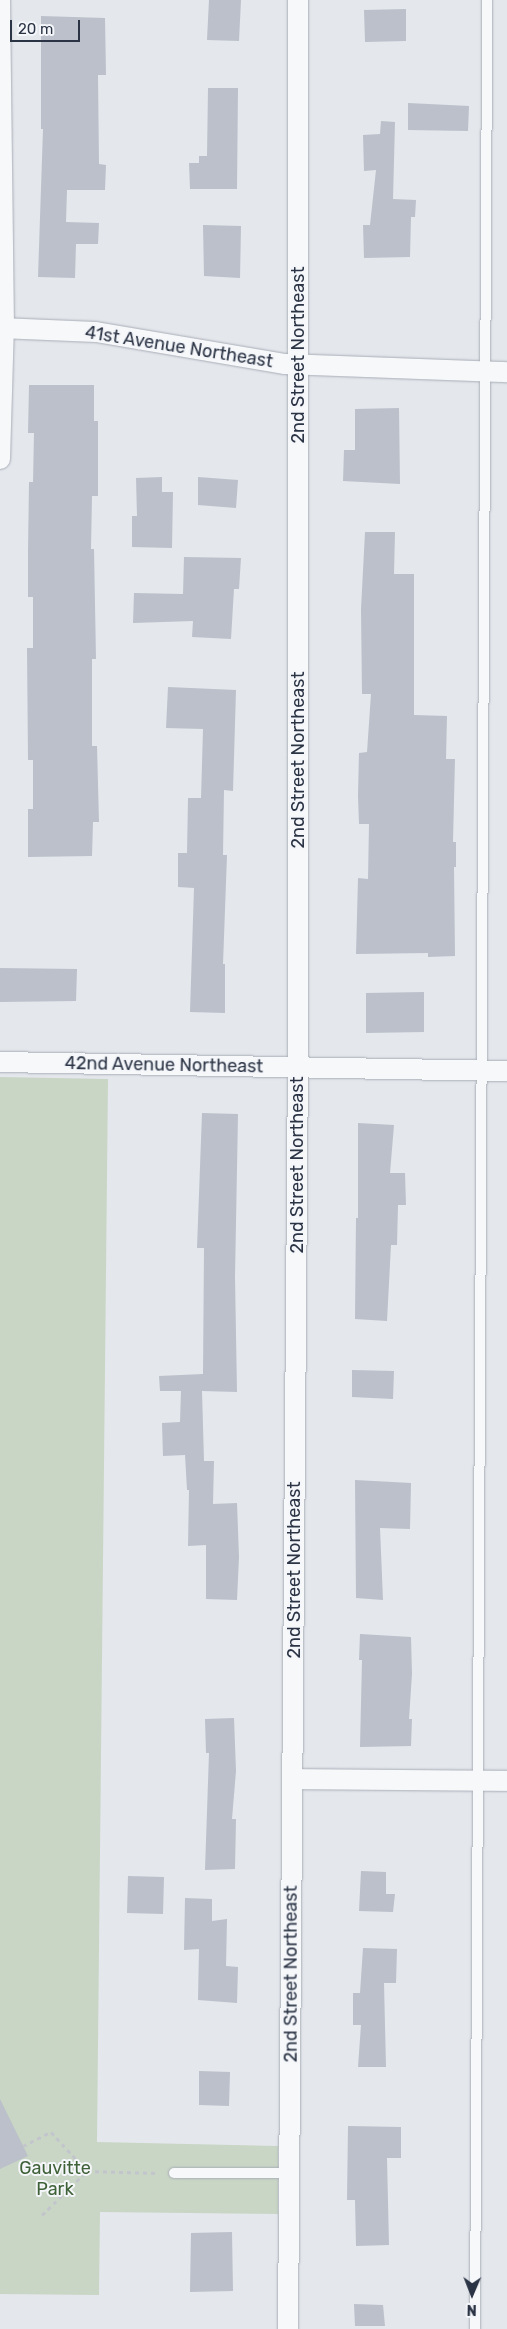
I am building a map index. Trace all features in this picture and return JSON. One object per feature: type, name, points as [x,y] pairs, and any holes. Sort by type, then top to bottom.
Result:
[{"type":"street","points":[[0,0],[2,328],[0,459]]},
{"type":"street","name":"2nd Street Northeast","points":[[288,2329],[298,1067],[298,0]]},
{"type":"street","name":"41st Avenue Northeast","points":[[2,328],[96,332],[285,364],[507,372]]},
{"type":"street","name":"42nd Avenue Northeast","points":[[0,1062],[507,1071]]},
{"type":"street","points":[[293,1779],[507,1781]]},
{"type":"lane","points":[[475,2329],[487,0]]},
{"type":"lane","points":[[174,2174],[289,2173]]},
{"type":"path","points":[[23,2146],[51,2132],[87,2171],[174,2174]]},
{"type":"path","points":[[42,2214],[87,2171]]},
{"type":"green space","name":"Gauvitte Park","points":[[0,1077],[108,1079],[97,2142],[278,2146],[278,2214],[100,2212],[99,2295],[0,2294]]},
{"type":"building","points":[[209,0],[241,0],[239,41],[207,40]]},
{"type":"building","points":[[406,9],[406,41],[365,42],[364,10]]},
{"type":"building","points":[[41,16],[105,18],[106,75],[98,75],[99,164],[106,165],[105,190],[67,190],[66,222],[99,223],[98,244],[76,244],[75,278],[38,277],[43,129],[41,129]]},
{"type":"building","points":[[208,88],[238,88],[237,189],[190,189],[189,163],[199,163],[199,156],[207,156]]},
{"type":"building","points":[[408,103],[469,106],[468,131],[408,130]]},
{"type":"building","points":[[381,121],[395,122],[393,199],[416,200],[415,217],[411,217],[410,257],[364,258],[363,225],[370,225],[376,170],[364,171],[363,135],[380,134]]},
{"type":"building","points":[[203,225],[241,226],[240,278],[204,276]]},
{"type":"building","points":[[29,385],[94,385],[94,421],[98,421],[98,496],[92,496],[91,549],[94,549],[96,659],[92,659],[92,746],[97,746],[99,822],[93,822],[92,856],[28,857],[28,809],[33,809],[33,760],[28,760],[27,648],[33,648],[33,597],[28,597],[28,551],[29,482],[33,482],[34,433],[28,433]]},
{"type":"building","points":[[399,408],[400,484],[343,481],[344,450],[355,450],[355,409]]},
{"type":"building","points":[[162,477],[162,492],[173,492],[172,548],[132,547],[132,516],[137,516],[136,478]]},
{"type":"building","points":[[198,477],[238,480],[236,508],[198,505]]},
{"type":"building","points":[[365,532],[395,532],[394,574],[414,574],[414,715],[447,716],[446,759],[455,759],[453,842],[456,842],[456,867],[454,867],[455,956],[428,957],[428,953],[356,954],[358,878],[368,879],[369,824],[359,824],[358,796],[359,753],[367,752],[371,694],[362,694],[361,609]]},
{"type":"building","points":[[184,557],[241,558],[239,589],[234,589],[231,639],[192,637],[193,621],[133,623],[134,593],[183,594]]},
{"type":"building","points":[[168,687],[236,690],[233,791],[224,790],[223,855],[227,855],[223,964],[225,964],[225,1013],[190,1012],[194,888],[178,887],[178,853],[187,853],[188,798],[201,798],[203,729],[166,728]]},
{"type":"building","points":[[0,968],[77,969],[76,1001],[0,1002]]},
{"type":"building","points":[[424,992],[424,1032],[366,1033],[366,993]]},
{"type":"building","points":[[202,1113],[238,1114],[235,1277],[237,1392],[202,1391],[204,1461],[214,1461],[213,1504],[237,1503],[239,1557],[237,1600],[206,1599],[206,1545],[188,1546],[189,1490],[187,1490],[185,1455],[163,1456],[162,1423],[180,1422],[181,1391],[160,1391],[159,1376],[203,1374],[204,1248],[197,1248]]},
{"type":"building","points":[[358,1123],[394,1125],[390,1173],[405,1173],[406,1205],[398,1205],[397,1245],[391,1245],[387,1321],[355,1319]]},
{"type":"building","points":[[352,1370],[394,1371],[393,1399],[352,1397]]},
{"type":"building","points":[[355,1480],[411,1483],[410,1529],[380,1528],[383,1600],[356,1598]]},
{"type":"building","points":[[360,1634],[411,1637],[412,1674],[409,1719],[412,1719],[411,1746],[360,1747],[362,1660],[359,1660]]},
{"type":"building","points":[[234,1718],[236,1771],[232,1819],[236,1819],[235,1869],[205,1870],[209,1753],[206,1753],[205,1719]]},
{"type":"building","points":[[361,1871],[386,1872],[386,1894],[395,1894],[393,1912],[359,1911]]},
{"type":"building","points":[[128,1876],[164,1877],[163,1914],[127,1913]]},
{"type":"building","points":[[185,1898],[212,1899],[212,1921],[227,1919],[226,1966],[238,1967],[237,2003],[198,2000],[199,1949],[184,1950]]},
{"type":"building","points":[[363,1948],[397,1949],[396,1983],[384,1983],[386,2067],[358,2067],[361,2025],[353,2025],[353,1993],[360,1993]]},
{"type":"building","points":[[199,2071],[230,2072],[229,2106],[199,2105]]},
{"type":"building","points":[[0,2099],[28,2156],[0,2169]]},
{"type":"building","points":[[348,2126],[401,2127],[401,2158],[387,2158],[389,2245],[356,2246],[355,2200],[347,2200]]},
{"type":"building","points":[[232,2232],[233,2291],[190,2292],[191,2233]]},
{"type":"building","points":[[354,2304],[383,2305],[385,2326],[355,2326]]}]
